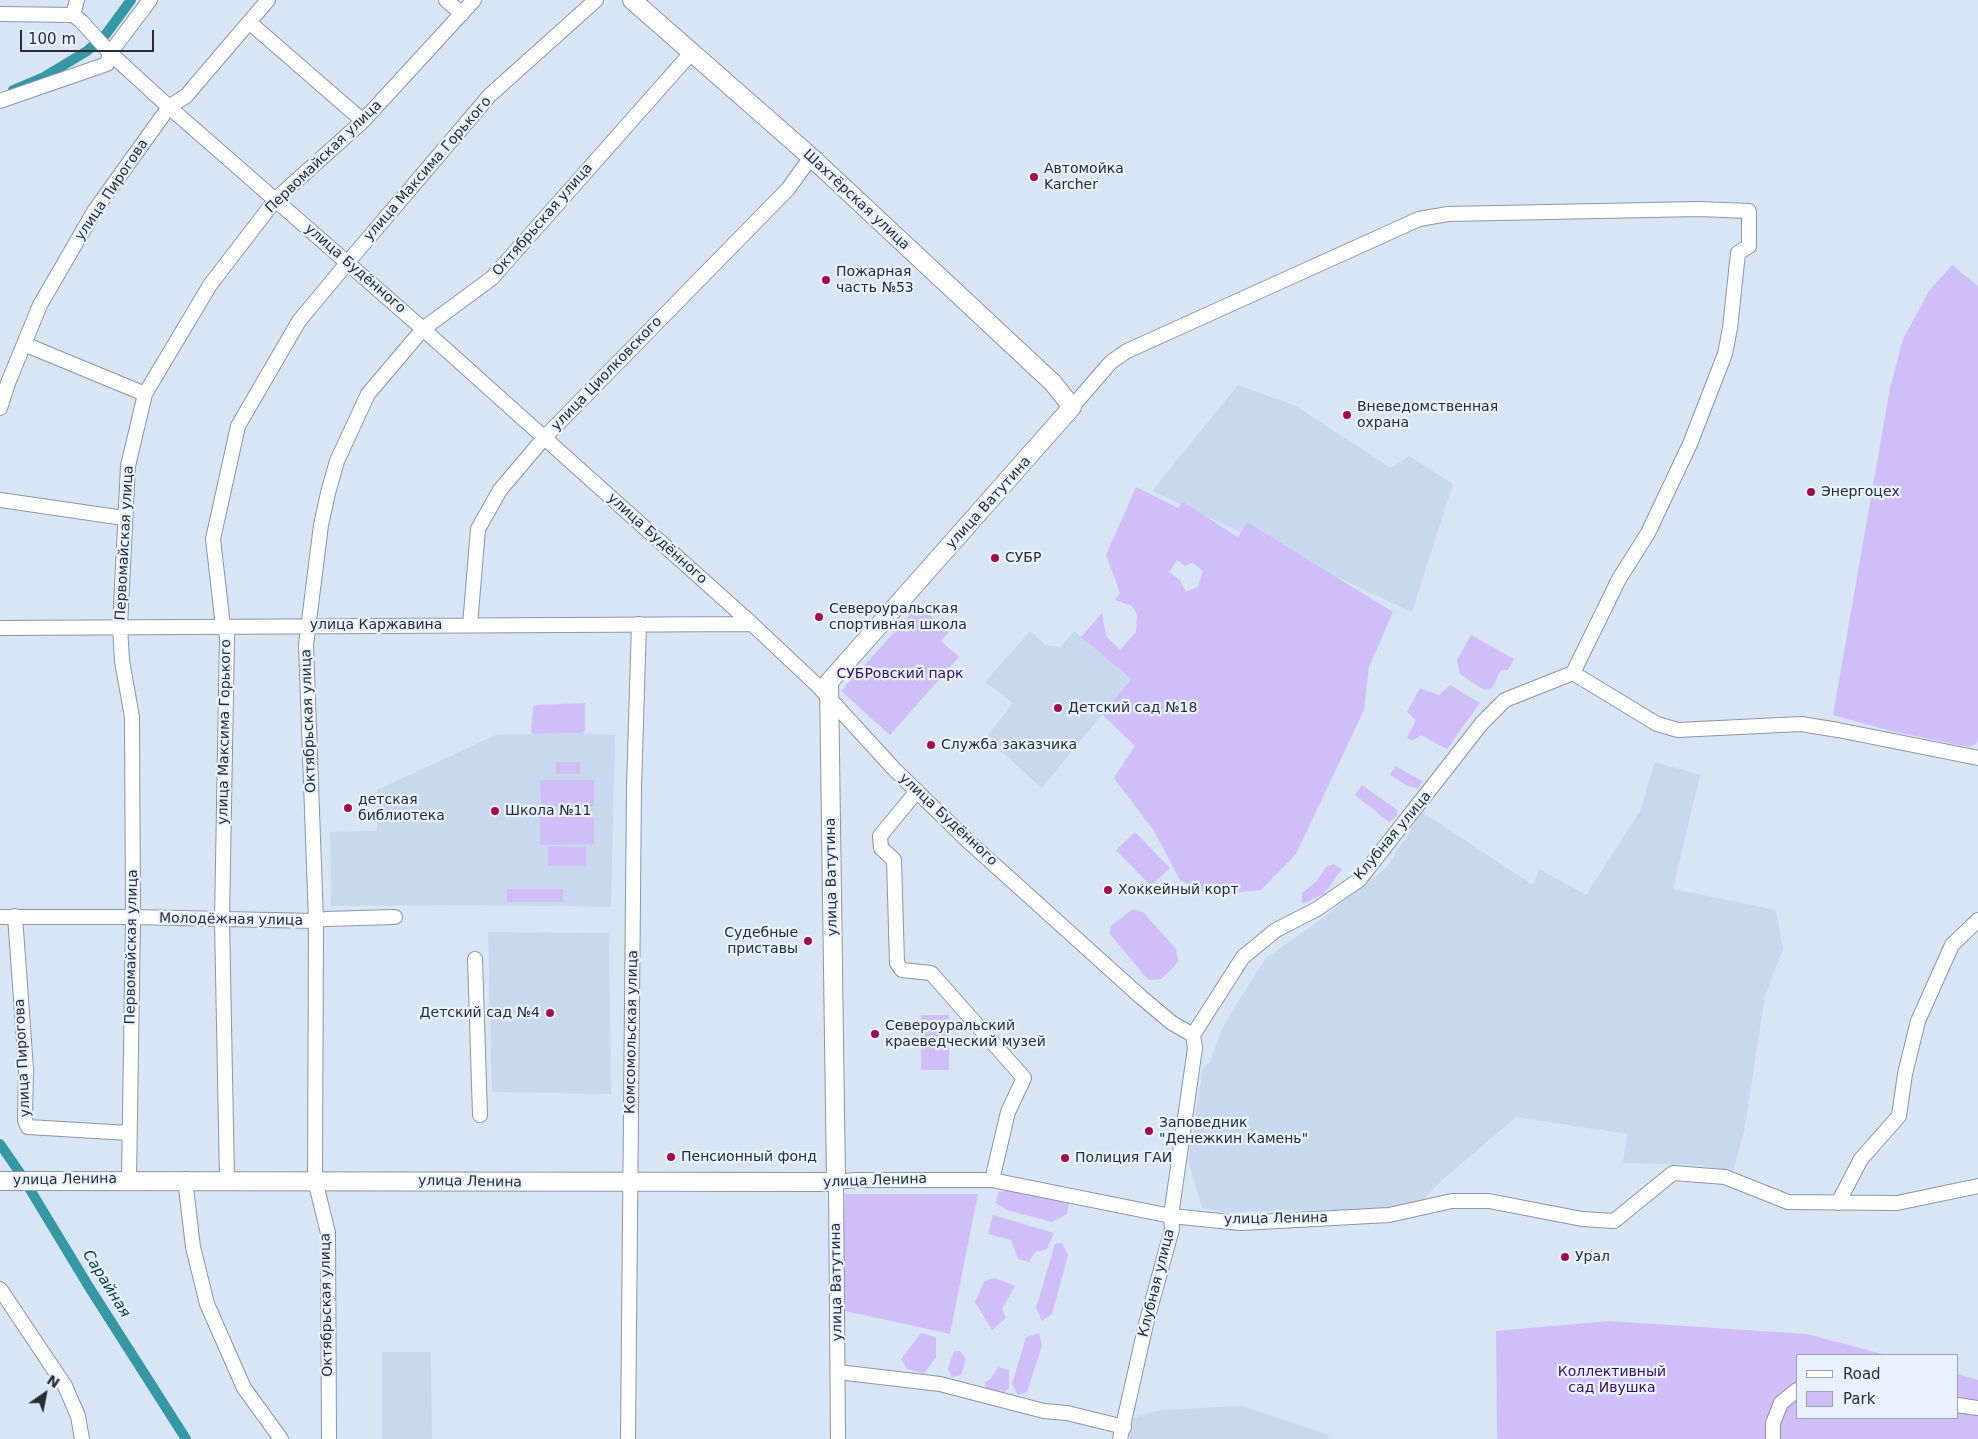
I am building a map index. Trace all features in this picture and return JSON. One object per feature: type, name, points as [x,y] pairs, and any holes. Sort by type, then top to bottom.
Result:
[{"type":"main road","name":"Шахтёрская улица","points":[[632,0],[811,157],[1053,383],[1072,407]]},
{"type":"main road","name":"улица Ватутина","points":[[836,1182],[829,682],[1072,407]]},
{"type":"main road","name":"улица Ленина","points":[[0,1181],[836,1182]]},
{"type":"street","points":[[0,14],[73,16],[78,0]]},
{"type":"street","points":[[0,101],[107,64],[110,53],[150,0]]},
{"type":"street","name":"улица Пирогова","points":[[0,408],[8,383],[40,305],[95,210],[169,107],[186,96],[268,0]]},
{"type":"street","points":[[446,0],[462,14]]},
{"type":"street","name":"Первомайская улица","points":[[129,1180],[133,917],[132,717],[122,661],[120,626],[128,466],[145,394],[210,285],[276,199],[363,121],[474,0]]},
{"type":"street","name":"улица Максима Горького","points":[[227,1180],[222,920],[227,636],[223,626],[213,539],[238,426],[299,321],[348,262],[490,95],[596,0]]},
{"type":"street","name":"улица Будённого","points":[[73,16],[82,20],[87,29],[110,53],[169,107],[423,328],[752,624],[819,687],[829,701],[917,792],[968,841],[1141,997],[1172,1023],[1193,1035]]},
{"type":"street","points":[[250,22],[363,121]]},
{"type":"street","name":"Октябрьская улица","points":[[329,1439],[328,1233],[316,1180],[316,921],[307,626],[322,526],[337,461],[368,394],[423,328],[492,278],[692,52]]},
{"type":"street","name":"улица Циолковского","points":[[470,625],[478,529],[500,490],[544,438],[788,189],[811,157]]},
{"type":"street","points":[[1072,407],[1111,362],[1127,351],[1419,219],[1448,214],[1699,209],[1749,211],[1749,246],[1738,253],[1730,328],[1725,354],[1690,444],[1648,533],[1618,579],[1573,673],[1657,724],[1678,730],[1801,724],[1978,758]]},
{"type":"street","points":[[24,344],[145,394]]},
{"type":"street","points":[[0,500],[124,518]]},
{"type":"street","name":"Комсомольская улица","points":[[628,1439],[634,788],[639,624]]},
{"type":"street","name":"улица Каржавина","points":[[0,628],[752,624]]},
{"type":"street","name":"Клубная улица","points":[[1122,1433],[1146,1324],[1172,1229],[1172,1216],[1195,1048],[1193,1035],[1243,957],[1276,930],[1317,909],[1359,880],[1482,723],[1505,700],[1573,673]]},
{"type":"street","points":[[917,792],[880,836],[881,848],[894,860],[896,963],[902,970],[931,974],[1024,1078],[1008,1112],[992,1180]]},
{"type":"street","name":"улица Пирогова","points":[[8,917],[26,1069],[25,1120],[28,1127],[129,1133]]},
{"type":"street","name":"Молодёжная улица","points":[[8,917],[133,917],[316,921],[395,917]]},
{"type":"street","points":[[1838,1203],[1861,1160],[1898,1116],[1905,1074],[1918,1021],[1952,945],[1978,920]]},
{"type":"street","points":[[475,959],[480,1115]]},
{"type":"street","name":"улица Ленина","points":[[836,1182],[855,1180],[992,1180],[1172,1216],[1241,1223],[1389,1215],[1452,1202],[1489,1201],[1582,1219],[1614,1221],[1673,1174],[1725,1177],[1788,1202],[1897,1204],[1978,1186]]},
{"type":"street","points":[[185,1180],[193,1247],[206,1304],[244,1388],[281,1439]]},
{"type":"street","name":"улица Ватутина","points":[[836,1182],[838,1439]]},
{"type":"street","points":[[0,1289],[65,1386],[78,1416],[82,1439]]},
{"type":"street","points":[[838,1372],[940,1384],[1122,1433]]},
{"type":"street","points":[[1773,1439],[1773,1422],[1781,1403],[1796,1391]]},
{"type":"street","points":[[1958,1405],[1978,1408]]},
{"type":"shaded area","points":[[1238,385],[1296,406],[1391,468],[1409,456],[1453,484],[1412,612],[1152,491]]},
{"type":"shaded area","name":"Детский сад №18","points":[[1030,631],[1046,645],[1060,647],[1074,631],[1131,679],[1042,788],[986,738],[1013,703],[985,682]]},
{"type":"shaded area","name":"Школа №11","points":[[582,733],[615,735],[611,907],[331,906],[330,832],[377,831],[377,790],[496,735]]},
{"type":"shaded area","points":[[1655,762],[1700,775],[1673,889],[1776,910],[1783,949],[1765,996],[1744,1132],[1732,1175],[1701,1165],[1623,1163],[1627,1134],[1516,1117],[1441,1181],[1420,1203],[1382,1209],[1225,1212],[1202,1208],[1188,1160],[1203,1068],[1210,1062],[1223,1026],[1265,959],[1320,920],[1387,867],[1422,812],[1533,885],[1539,869],[1586,895],[1640,811]]},
{"type":"shaded area","name":"Детский сад №4","points":[[488,932],[609,933],[611,1094],[492,1092]]},
{"type":"shaded area","points":[[382,1352],[431,1352],[432,1439],[382,1439]]},
{"type":"shaded area","points":[[1242,1406],[1329,1435],[1328,1439],[1129,1439],[1133,1418],[1159,1410]]},
{"type":"green space","points":[[1952,265],[1978,286],[1978,740],[1975,745],[1968,747],[1891,731],[1833,715],[1890,388],[1903,339],[1929,291]]},
{"type":"green space","points":[[1136,487],[1178,508],[1183,502],[1238,537],[1247,522],[1393,612],[1369,667],[1364,710],[1296,854],[1261,890],[1210,895],[1180,880],[1154,831],[1114,778],[1135,746],[1102,714],[1131,679],[1081,637],[1102,613],[1106,636],[1120,650],[1136,632],[1137,615],[1132,606],[1115,600],[1120,593],[1106,555]],"holes":[[[1177,560],[1185,566],[1193,563],[1203,571],[1198,587],[1186,592],[1180,580],[1169,572]]]},
{"type":"green space","name":"СУБРовский парк","points":[[919,605],[949,632],[941,641],[959,657],[890,735],[841,691]]},
{"type":"green space","points":[[1471,635],[1514,659],[1508,670],[1501,670],[1492,688],[1484,690],[1460,674],[1457,660]]},
{"type":"green space","points":[[1450,685],[1480,703],[1447,749],[1421,735],[1412,741],[1407,738],[1416,720],[1407,712],[1420,688],[1439,695]]},
{"type":"green space","points":[[585,703],[585,731],[582,733],[533,734],[531,732],[533,707],[536,705]]},
{"type":"green space","points":[[556,762],[580,762],[580,774],[556,774]]},
{"type":"green space","points":[[1395,766],[1423,781],[1418,788],[1408,786],[1390,775]]},
{"type":"green space","points":[[540,780],[594,780],[594,807],[541,807]]},
{"type":"green space","points":[[1362,785],[1397,810],[1397,816],[1389,822],[1355,795]]},
{"type":"green space","points":[[540,817],[594,817],[594,844],[540,845]]},
{"type":"green space","points":[[1135,832],[1170,868],[1151,886],[1116,850]]},
{"type":"green space","points":[[548,846],[586,847],[586,866],[548,866]]},
{"type":"green space","points":[[1334,864],[1342,869],[1324,894],[1302,904],[1302,893],[1317,881],[1326,867]]},
{"type":"green space","points":[[507,889],[563,889],[563,902],[507,902]]},
{"type":"green space","points":[[1133,909],[1143,912],[1176,949],[1178,960],[1174,967],[1161,979],[1150,980],[1144,975],[1110,934],[1111,926]]},
{"type":"green space","points":[[921,1015],[949,1015],[949,1070],[921,1070]]},
{"type":"green space","points":[[1016,1189],[1069,1203],[1067,1214],[1052,1222],[1007,1210],[996,1203],[998,1192]]},
{"type":"green space","points":[[845,1194],[978,1194],[950,1334],[841,1310]]},
{"type":"green space","points":[[993,1215],[1054,1233],[1047,1249],[1035,1252],[1029,1262],[1018,1259],[1011,1240],[988,1234]]},
{"type":"green space","points":[[1062,1243],[1068,1255],[1052,1314],[1042,1321],[1036,1308],[1055,1244]]},
{"type":"green space","points":[[995,1278],[1015,1286],[1002,1309],[1006,1318],[992,1330],[975,1302],[984,1281]]},
{"type":"green space","name":"Коллективный сад Ивушка","points":[[1609,1321],[1807,1334],[1882,1354],[1796,1354],[1796,1419],[1958,1419],[1958,1374],[1978,1380],[1978,1439],[1497,1439],[1496,1331]]},
{"type":"green space","points":[[921,1333],[936,1337],[936,1357],[924,1374],[907,1369],[901,1359]]},
{"type":"green space","points":[[1039,1333],[1042,1346],[1027,1392],[1018,1395],[1012,1384],[1026,1337]]},
{"type":"green space","points":[[954,1351],[960,1351],[966,1359],[961,1375],[952,1377],[948,1369]]},
{"type":"green space","points":[[998,1367],[1009,1370],[1009,1388],[1002,1394],[986,1389],[985,1382],[991,1379]]},
{"type":"waterway","name":"Сарайная","points":[[13,90],[44,77],[87,51],[106,34],[131,0]]},
{"type":"waterway","name":"Сарайная","points":[[0,1144],[186,1439]]},
{"type":"place","name":"Автомойка Karcher","points":[[1034,177]]},
{"type":"place","name":"Пожарная часть №53","points":[[826,280]]},
{"type":"place","name":"Вневедомственная охрана","points":[[1347,415]]},
{"type":"place","name":"Энергоцех","points":[[1811,492]]},
{"type":"place","name":"СУБР","points":[[995,558]]},
{"type":"place","name":"Североуральская спортивная школа","points":[[819,617]]},
{"type":"place","name":"Детский сад №18","points":[[1058,708]]},
{"type":"place","name":"Служба заказчика","points":[[931,745]]},
{"type":"place","name":"детская библиотека","points":[[348,808]]},
{"type":"place","name":"Школа №11","points":[[495,811]]},
{"type":"place","name":"Хоккейный корт","points":[[1108,890]]},
{"type":"place","name":"Судебные приставы","points":[[808,941]]},
{"type":"place","name":"Детский сад №4","points":[[550,1013]]},
{"type":"place","name":"Североуральский краеведческий музей","points":[[875,1034]]},
{"type":"place","name":"Заповедник \"Денежкин Камень\"","points":[[1149,1131]]},
{"type":"place","name":"Пенсионный фонд","points":[[671,1157]]},
{"type":"place","name":"Полиция ГАИ","points":[[1065,1158]]},
{"type":"place","name":"Урал","points":[[1565,1257]]}]
